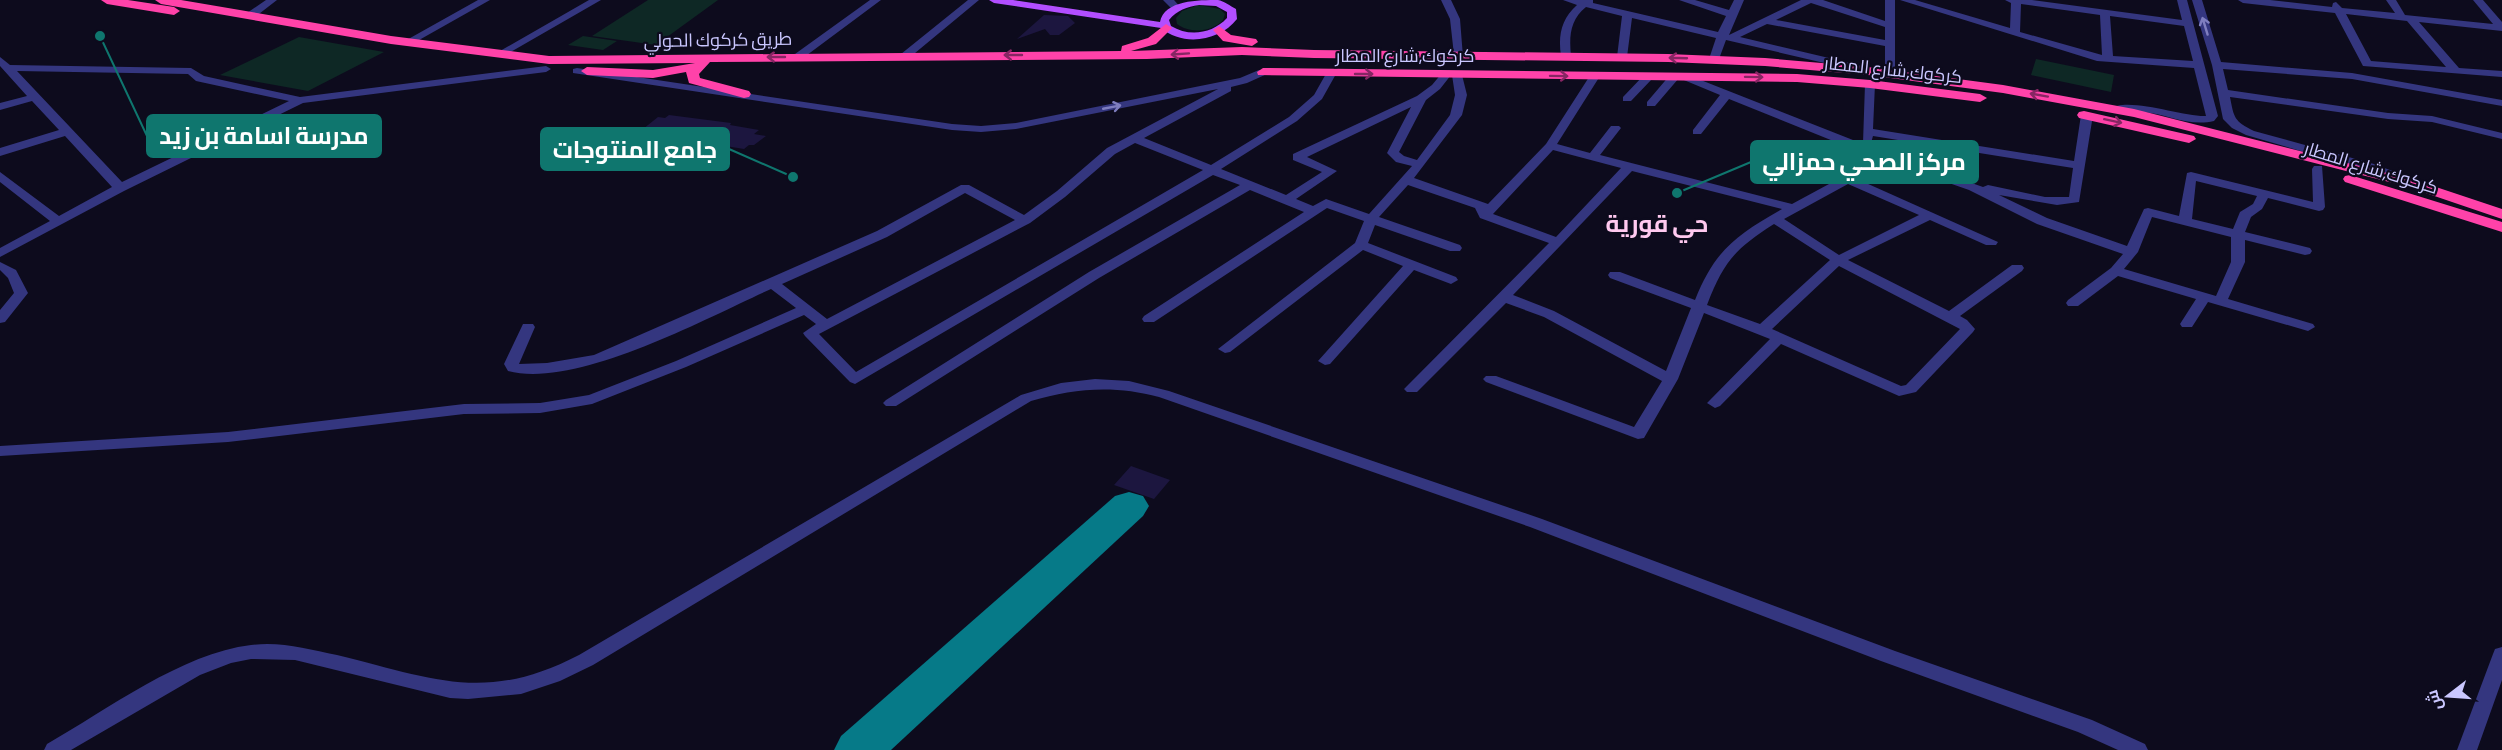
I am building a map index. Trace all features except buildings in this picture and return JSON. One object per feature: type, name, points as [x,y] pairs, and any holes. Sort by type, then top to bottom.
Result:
[{"type":"highway","name":"طريق كركوك الحولي","points":[[108,0],[407,52],[546,69],[653,74],[697,66],[714,57]]},
{"type":"highway","name":"طريق كركوك الحولي","points":[[161,0],[317,25],[391,40],[498,55],[578,61],[714,57],[1281,52]]},
{"type":"highway","points":[[298,34],[317,25]]},
{"type":"highway","points":[[1072,55],[1135,47],[1152,41],[1165,27]]},
{"type":"highway","points":[[1218,30],[1231,39],[1306,54]]},
{"type":"highway","points":[[1202,35],[1204,52]]},
{"type":"highway","name":"كركوك,شارع المطار","points":[[1281,52],[1714,59],[2116,109],[2262,143],[2410,183],[2502,214]]},
{"type":"highway","points":[[697,66],[692,73],[694,80],[744,94]]},
{"type":"highway","name":"كركوك,شارع المطار","points":[[1263,72],[1797,78],[1869,77],[1890,73],[1945,87]]},
{"type":"highway","name":"كركوك,شارع المطار","points":[[2003,95],[2318,170],[2502,227]]},
{"type":"main road","points":[[994,0],[1165,27],[1178,34],[1202,35],[1218,30],[1231,21],[1232,11],[1241,0]]},
{"type":"main road","points":[[1042,0],[1141,14],[1172,11],[1201,1],[1222,4],[1232,11]]},
{"type":"main road","points":[[1165,27],[1164,20],[1172,11]]},
{"type":"street","points":[[251,15],[272,0]]},
{"type":"street","points":[[391,40],[465,0]]},
{"type":"street","points":[[408,42],[485,0]]},
{"type":"street","points":[[498,55],[596,0]]},
{"type":"street","points":[[799,57],[876,0]]},
{"type":"street","points":[[905,56],[974,0]]},
{"type":"street","points":[[1168,0],[1172,11]]},
{"type":"street","points":[[1446,0],[1455,19],[1459,55]]},
{"type":"street","points":[[1568,0],[1588,2],[1627,15],[1727,36],[1869,77],[1867,150]]},
{"type":"street","points":[[1684,0],[1732,14]]},
{"type":"street","points":[[1714,59],[1727,36],[1732,14],[1739,0]]},
{"type":"street","points":[[1727,36],[1767,21],[1811,0],[1891,26]]},
{"type":"street","points":[[1890,0],[1890,73]]},
{"type":"street","points":[[1905,0],[2097,58],[2200,64]]},
{"type":"street","points":[[2014,33],[2013,0],[2190,24]]},
{"type":"street","points":[[2116,109],[2144,109],[2203,120],[2212,116],[2182,0]]},
{"type":"street","points":[[2197,0],[2217,65],[2230,121],[2244,131],[2370,167],[2410,183]]},
{"type":"street","points":[[2243,0],[2502,28]]},
{"type":"street","points":[[2333,0],[2367,64],[2502,74]]},
{"type":"street","points":[[2391,0],[2455,70]]},
{"type":"street","points":[[2478,0],[2502,28]]},
{"type":"street","points":[[1566,56],[1563,39],[1564,27],[1570,16],[1588,2]]},
{"type":"street","points":[[2105,13],[2108,59]]},
{"type":"street","points":[[1622,57],[1627,15]]},
{"type":"street","points":[[1767,21],[1891,44]]},
{"type":"street","points":[[4,64],[191,72],[200,79],[300,100]]},
{"type":"street","points":[[4,64],[120,188]]},
{"type":"street","points":[[2217,65],[2352,76],[2502,103]]},
{"type":"street","points":[[0,253],[120,188],[300,100],[546,69]]},
{"type":"street","points":[[577,71],[971,129],[1004,128],[1243,81]]},
{"type":"street","points":[[1263,72],[1132,138],[1111,151],[1061,194],[1025,220],[810,333],[855,379],[1212,170],[1302,112],[1323,89],[1331,74]]},
{"type":"street","points":[[599,75],[666,92],[956,136],[1014,134],[1078,114]]},
{"type":"street","points":[[1225,349],[1360,245],[1371,219],[1407,180],[1452,122],[1459,108],[1461,95],[1451,75],[1421,98],[1297,157],[1331,171],[1287,200]]},
{"type":"street","points":[[1485,210],[1550,146],[1595,76]]},
{"type":"street","points":[[1627,99],[1648,77]]},
{"type":"street","points":[[1651,104],[1679,77],[1882,156],[1973,187],[2042,221],[2131,252]]},
{"type":"street","points":[[1697,132],[1726,95]]},
{"type":"street","points":[[0,107],[35,96]]},
{"type":"street","points":[[1420,164],[1400,159],[1393,153],[1421,98]]},
{"type":"street","points":[[2208,99],[2224,98],[2432,119],[2502,136]]},
{"type":"street","points":[[1973,187],[2067,202],[2074,199],[2087,115]]},
{"type":"street","points":[[1593,157],[1615,128]]},
{"type":"street","points":[[0,152],[69,131]]},
{"type":"street","points":[[1868,132],[2080,165]]},
{"type":"street","points":[[1132,138],[1314,211]]},
{"type":"street","points":[[1550,146],[1792,208]]},
{"type":"street","points":[[1775,156],[1930,215],[1991,242]]},
{"type":"street","points":[[1491,379],[1638,434],[1670,379],[1713,272],[1722,259],[1743,240],[1774,218],[1843,181],[1882,156]]},
{"type":"street","points":[[1412,389],[1630,166]]},
{"type":"street","points":[[2185,221],[2191,176],[2319,207],[2318,170]]},
{"type":"street","points":[[0,176],[58,221]]},
{"type":"street","points":[[1407,180],[1485,210],[1558,242]]},
{"type":"street","points":[[891,403],[1094,275],[1249,184]]},
{"type":"street","points":[[528,327],[511,364],[513,368],[524,369],[605,357],[882,234],[964,188],[1025,220]]},
{"type":"street","points":[[2220,301],[2238,262],[2238,234],[2244,215],[2258,206],[2264,194]]},
{"type":"street","points":[[2042,221],[2051,200]]},
{"type":"street","points":[[1149,319],[1326,203],[1455,248]]},
{"type":"street","points":[[2073,303],[2116,271],[2131,252],[2148,212],[2305,251]]},
{"type":"street","points":[[1762,330],[1838,261],[1930,215]]},
{"type":"street","points":[[1615,275],[1762,330],[1899,391],[1911,389],[1968,329],[1962,323],[1838,261],[1774,218]]},
{"type":"street","points":[[1360,245],[1451,280]]},
{"type":"street","points":[[1325,360],[1412,264]]},
{"type":"street","points":[[0,266],[5,267],[18,282],[21,293],[0,319]]},
{"type":"street","points":[[1950,317],[2017,268]]},
{"type":"street","points":[[2116,271],[2308,327]]},
{"type":"street","points":[[772,283],[826,325]]},
{"type":"street","points":[[1504,297],[1549,314],[1670,379]]},
{"type":"street","points":[[2187,324],[2204,298]]},
{"type":"street","points":[[0,451],[228,437],[464,409],[540,408],[592,399],[681,364],[806,309]]},
{"type":"street","points":[[1715,403],[1779,338]]},
{"type":"street","points":[[54,750],[194,668],[222,657],[250,651],[274,649],[295,653],[461,692],[500,692],[530,685],[586,660],[1026,399],[1053,389],[1082,383],[1110,382],[1138,386],[1164,394],[1536,523],[1888,656],[2085,726],[2138,750]]},
{"type":"street","points":[[2467,750],[2502,654]]},
{"type":"green space","points":[[648,0],[718,0],[656,45],[592,36]]},
{"type":"green space","points":[[1198,5],[1220,9],[1225,14],[1223,20],[1213,27],[1201,30],[1188,29],[1177,24],[1176,18],[1182,11]]},
{"type":"green space","points":[[583,36],[617,41],[603,50],[568,45]]},
{"type":"green space","points":[[299,37],[384,52],[308,91],[220,75]]},
{"type":"green space","points":[[2036,59],[2114,75],[2111,92],[2031,75]]},
{"type":"taxiway","points":[[858,750],[1129,506]]},
{"type":"place","name":"مدرسة اسامة بن زيد","points":[[100,36]]},
{"type":"place","name":"جامع المنتوجات","points":[[793,177]]},
{"type":"place","name":"مركز الصحي حمزالي","points":[[1677,193]]},
{"type":"district","name":"حي قورية","points":[[1657,224]]}]
